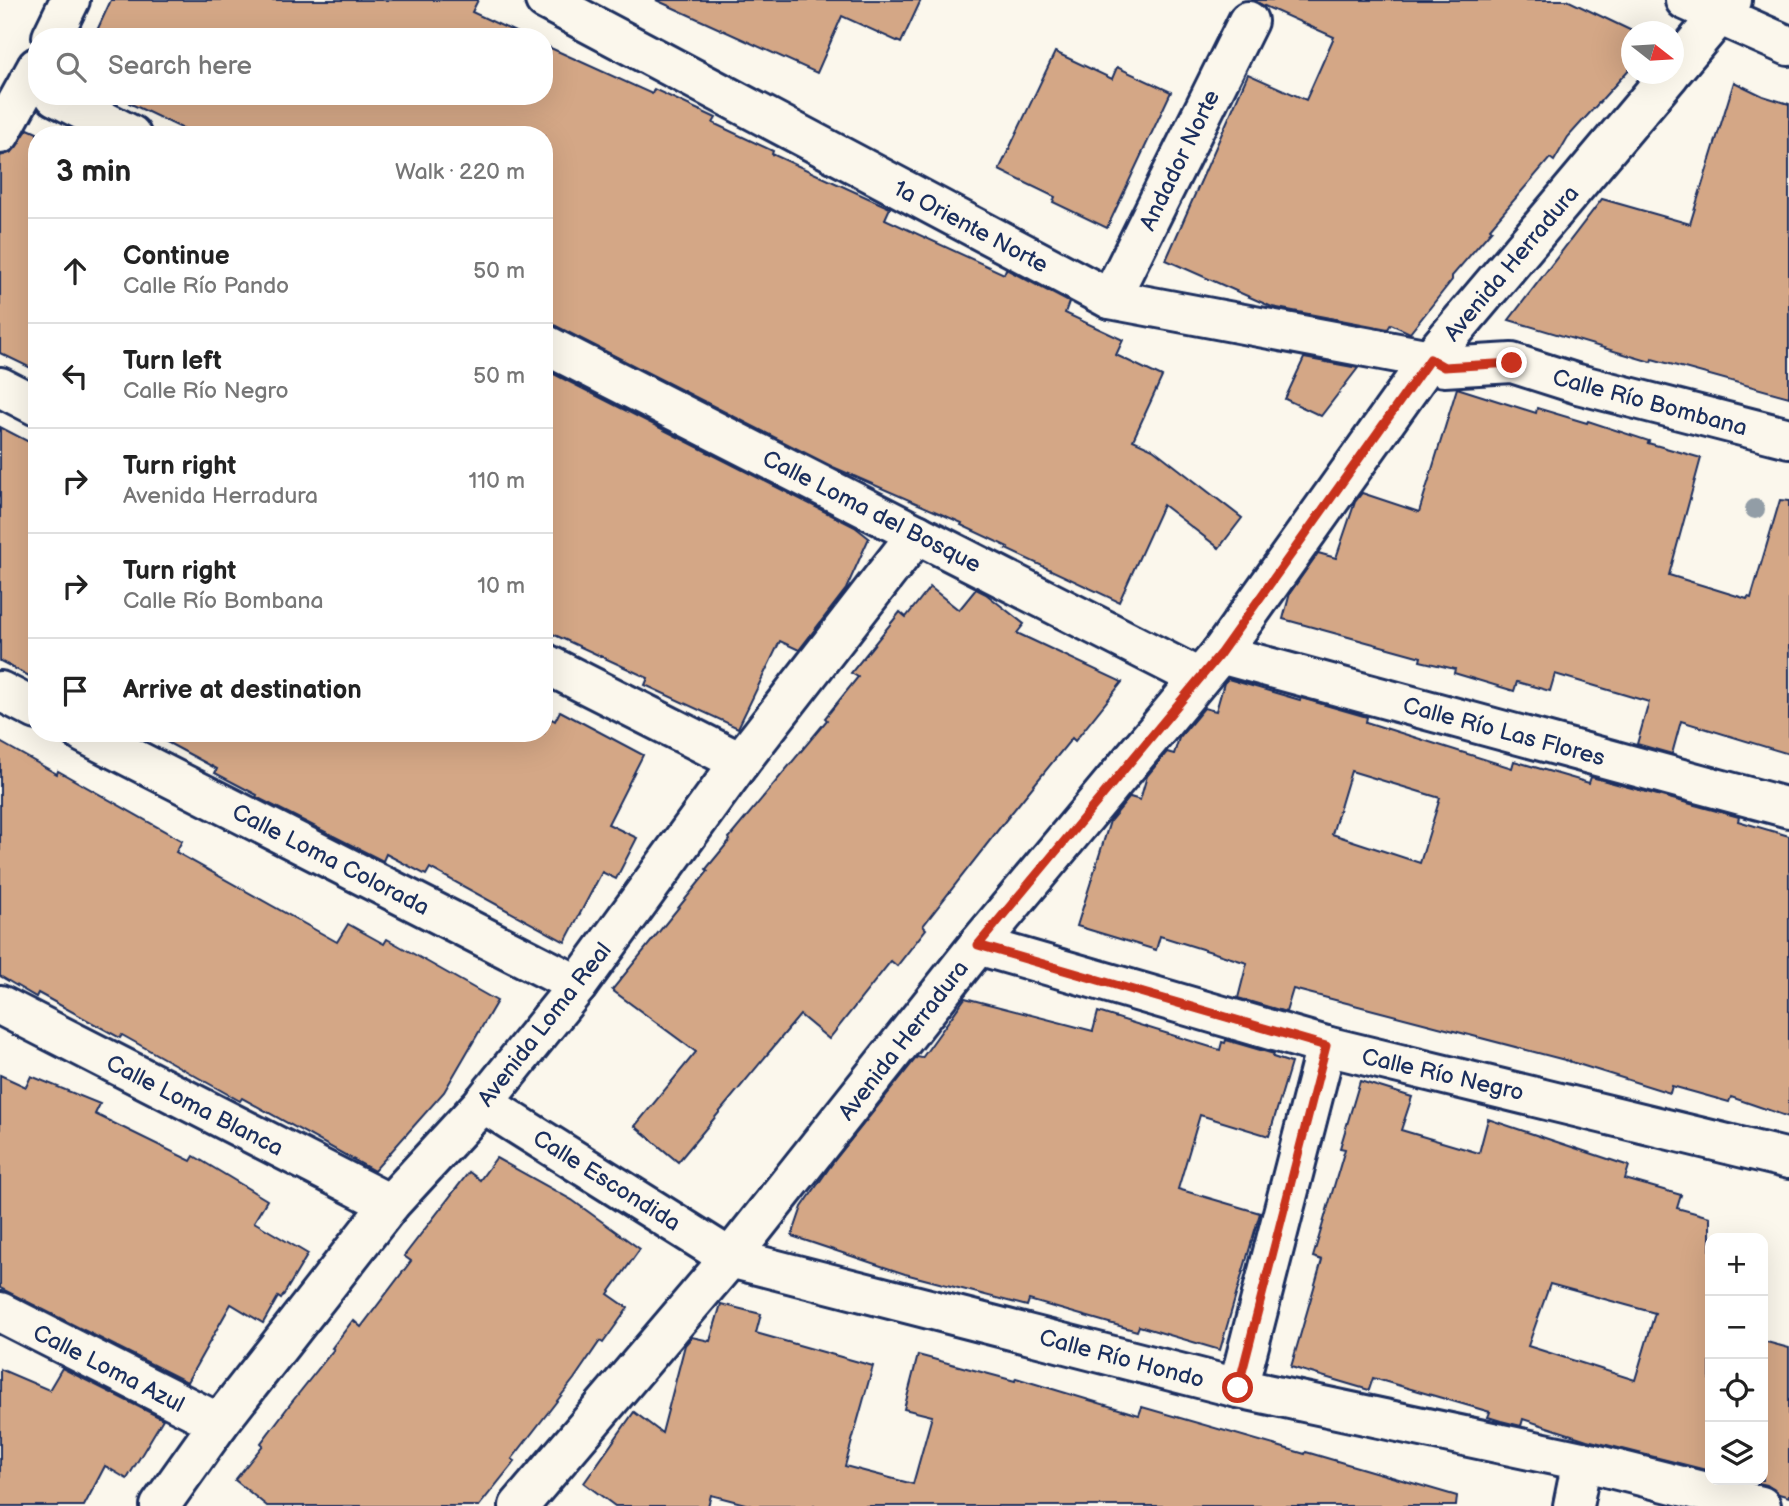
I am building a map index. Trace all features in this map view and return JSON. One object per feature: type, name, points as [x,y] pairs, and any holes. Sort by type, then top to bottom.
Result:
[{"type":"street","points":[[56,28],[70,0]]},
{"type":"street","name":"1a Oriente Norte","points":[[545,0],[1110,299],[1430,359]]},
{"type":"street","points":[[1684,52],[1712,5],[1789,46]]},
{"type":"street","name":"Andador Norte","points":[[1110,299],[1248,21]]},
{"type":"street","name":"Avenida Herradura","points":[[519,1506],[730,1258],[978,945],[1209,666],[1430,359],[1662,84]]},
{"type":"street","points":[[0,134],[28,97]]},
{"type":"street","points":[[78,105],[115,126]]},
{"type":"street","name":"Calle Loma del Bosque","points":[[553,349],[917,534],[1209,666]]},
{"type":"street","name":"Calle Río Bombana","points":[[1430,359],[1444,367],[1512,363],[1578,384],[1789,438]]},
{"type":"street","points":[[0,387],[28,401]]},
{"type":"street","name":"Avenida Loma Real","points":[[160,1506],[219,1423],[390,1204],[483,1103],[578,985],[740,762],[917,534]]},
{"type":"street","name":"Calle Río Las Flores","points":[[1209,666],[1789,808]]},
{"type":"street","points":[[553,668],[740,762]]},
{"type":"street","points":[[0,691],[28,705]]},
{"type":"street","name":"Calle Loma Colorada","points":[[101,742],[578,985]]},
{"type":"street","name":"Calle Río Negro","points":[[978,945],[1326,1046],[1789,1159]]},
{"type":"street","name":"Calle Loma Blanca","points":[[0,1005],[390,1204]]},
{"type":"street","points":[[1238,1388],[1326,1046]]},
{"type":"street","name":"Calle Escondida","points":[[483,1103],[730,1258]]},
{"type":"street","name":"Calle Río Hondo","points":[[730,1258],[1238,1388],[1582,1461],[1761,1506]]},
{"type":"street","name":"Calle Loma Azul","points":[[0,1312],[219,1423]]},
{"type":"street","points":[[1573,1506],[1582,1461]]},
{"type":"building","points":[[111,0],[478,0],[472,12],[507,28],[98,28]]},
{"type":"building","points":[[656,0],[921,0],[901,43],[842,16],[817,73]]},
{"type":"building","points":[[1251,0],[1567,0],[1621,26],[1621,78],[1568,137],[1554,161],[1550,158],[1490,228],[1492,230],[1452,276],[1452,280],[1410,333],[1391,324],[1388,329],[1272,307],[1166,260],[1248,74],[1306,100],[1334,37]]},
{"type":"building","points":[[553,49],[652,94],[654,89],[716,118],[713,123],[773,151],[772,154],[890,208],[885,219],[1004,274],[1006,269],[1069,302],[1065,313],[1123,340],[1116,355],[1162,377],[1133,440],[1153,449],[1242,518],[1219,548],[1163,505],[1119,602],[1006,549],[1008,547],[961,525],[962,523],[833,467],[553,325],[553,126],[177,126],[133,105],[553,105]]},
{"type":"building","points":[[1055,52],[1112,79],[1117,67],[1171,92],[1107,228],[1053,202],[1055,197],[999,170]]},
{"type":"building","points":[[1734,82],[1763,96],[1789,104],[1789,397],[1652,359],[1651,362],[1509,320],[1602,199],[1690,224]]},
{"type":"building","points":[[28,129],[28,367],[0,353],[0,156],[12,152]]},
{"type":"building","points":[[1304,358],[1358,368],[1321,416],[1285,399]]},
{"type":"building","points":[[553,374],[855,527],[869,538],[846,589],[799,650],[780,641],[738,728],[645,685],[648,678],[553,634]]},
{"type":"building","points":[[1457,388],[1536,413],[1537,408],[1587,423],[1588,421],[1649,441],[1648,443],[1701,458],[1669,575],[1751,598],[1780,500],[1789,501],[1789,754],[1681,721],[1672,754],[1637,744],[1649,702],[1555,674],[1550,691],[1517,682],[1514,691],[1454,673],[1455,669],[1420,661],[1421,657],[1283,619],[1290,593],[1318,553],[1336,558],[1355,502],[1362,493],[1419,512]]},
{"type":"building","points":[[0,427],[28,441],[28,675],[0,661]]},
{"type":"building","points":[[930,587],[959,610],[976,589],[1024,624],[1017,633],[1122,682],[1075,741],[1072,738],[1009,816],[923,926],[926,929],[897,966],[891,961],[829,1039],[800,1015],[678,1162],[635,1126],[696,1052],[612,990],[708,871],[706,869],[729,838],[827,720],[825,718],[858,677],[851,673],[900,612],[906,617]]},
{"type":"building","points":[[1228,679],[1367,717],[1366,722],[1512,768],[1514,761],[1589,783],[1591,777],[1739,817],[1738,821],[1789,836],[1789,1117],[1731,1097],[1729,1102],[1672,1086],[1670,1093],[1565,1060],[1293,989],[1286,1012],[1238,998],[1247,963],[1160,936],[1156,950],[1077,926],[1110,821],[1130,797],[1140,800],[1147,776],[1167,752],[1174,754],[1179,738],[1204,708],[1216,711],[1224,683]],"holes":[[[1351,771],[1440,798],[1420,863],[1332,834]]]},
{"type":"building","points":[[560,711],[643,755],[608,824],[637,838],[616,879],[602,872],[565,942],[430,868],[426,875],[386,854],[383,861],[256,797],[257,795],[215,773],[217,769],[167,742],[553,742],[553,720],[555,721]]},
{"type":"building","points":[[0,742],[57,774],[58,771],[182,841],[176,852],[337,942],[348,924],[384,944],[387,939],[497,1001],[444,1092],[374,1171],[122,1035],[120,1038],[38,993],[36,997],[0,976]]},
{"type":"building","points":[[965,998],[1093,1031],[1098,1012],[1220,1050],[1222,1042],[1225,1043],[1226,1040],[1274,1054],[1273,1057],[1291,1063],[1269,1136],[1200,1115],[1178,1189],[1260,1213],[1220,1350],[1139,1326],[1137,1331],[1029,1300],[1027,1306],[905,1274],[792,1236],[802,1207],[834,1161],[917,1057],[922,1058]]},
{"type":"building","points":[[0,1075],[26,1087],[31,1076],[100,1104],[95,1114],[191,1161],[194,1156],[267,1200],[254,1222],[308,1254],[263,1323],[231,1304],[187,1382],[0,1288]]},
{"type":"building","points":[[1360,1081],[1412,1097],[1401,1130],[1479,1153],[1488,1119],[1629,1166],[1625,1179],[1681,1195],[1677,1208],[1710,1217],[1710,1233],[1705,1233],[1705,1470],[1587,1440],[1523,1419],[1521,1426],[1501,1421],[1488,1417],[1490,1412],[1373,1378],[1369,1390],[1291,1367],[1322,1260],[1313,1257],[1345,1149],[1340,1148]],"holes":[[[1550,1284],[1655,1313],[1635,1380],[1528,1346]]]},
{"type":"building","points":[[496,1158],[572,1200],[640,1249],[608,1294],[628,1308],[603,1343],[600,1341],[512,1459],[515,1461],[479,1506],[267,1506],[235,1480],[353,1320],[361,1327],[411,1261],[404,1256],[469,1172],[480,1180]]},
{"type":"building","points":[[721,1304],[761,1314],[756,1333],[873,1366],[845,1466],[913,1484],[932,1416],[904,1409],[918,1355],[1015,1381],[1016,1378],[1139,1415],[1142,1407],[1305,1454],[1306,1452],[1457,1496],[1456,1506],[753,1506],[711,1495],[708,1506],[615,1506],[584,1483],[634,1412],[662,1433],[685,1345],[692,1337],[710,1341]]},
{"type":"building","points":[[1768,1342],[1789,1348],[1789,1497],[1779,1494],[1767,1485]]},
{"type":"building","points":[[62,1368],[163,1419],[127,1479],[105,1466],[84,1506],[0,1506],[0,1369],[49,1390]]},
{"type":"route","points":[[1238,1388],[1326,1046],[978,945],[1220,654],[1430,359],[1444,367],[1512,363]]}]
